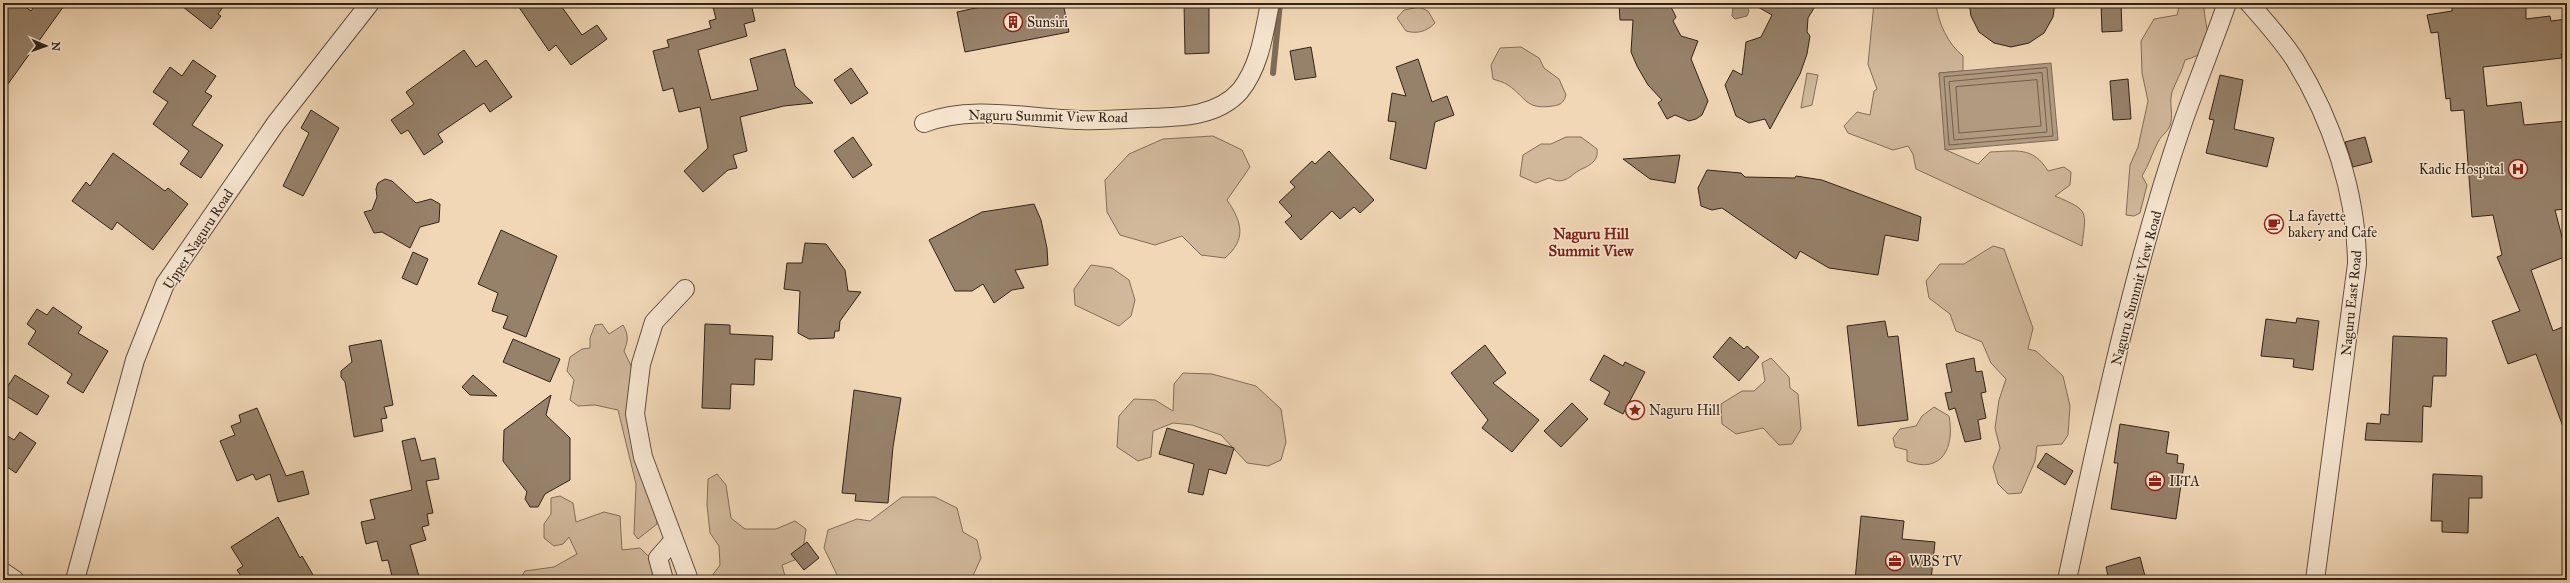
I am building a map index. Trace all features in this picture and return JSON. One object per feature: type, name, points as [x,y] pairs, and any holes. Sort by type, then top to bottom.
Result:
[{"type":"street","name":"Upper Naguru Road","points":[[75,580],[136,360],[166,284],[276,123],[370,3]]},
{"type":"street","name":"Naguru Summit View Road","points":[[924,123],[941,117],[977,113],[1080,120],[1183,117],[1217,108],[1240,91],[1260,55],[1270,3]]},
{"type":"street","name":"Naguru Summit View Road","points":[[2067,580],[2098,435],[2143,258],[2183,122],[2227,3]]},
{"type":"street","name":"Naguru East Road","points":[[2249,3],[2294,60],[2317,101],[2336,145],[2352,208],[2357,242],[2357,264],[2337,425],[2315,580]]},
{"type":"street","points":[[685,289],[654,322],[641,364],[635,414],[643,457],[673,541],[689,580]]},
{"type":"street","points":[[664,580],[658,558],[673,541]]},
{"type":"street","points":[[3,572],[15,580]]},
{"type":"shaded area","points":[[1874,3],[1936,3],[1941,25],[1948,39],[1963,56],[1963,71],[1939,73],[1946,150],[1978,164],[1990,152],[2016,151],[2036,157],[2048,171],[2064,167],[2071,172],[2070,185],[2055,196],[2075,205],[2083,213],[2084,225],[2082,246],[1916,169],[1913,154],[1908,146],[1893,150],[1848,133],[1844,126],[1857,112],[1870,115],[1874,91],[1877,89],[1868,64]]},
{"type":"shaded area","points":[[2180,3],[2208,3],[2204,5],[2208,39],[2207,45],[2203,51],[2196,56],[2185,60],[2172,92],[2170,125],[2158,142],[2142,176],[2147,185],[2140,213],[2134,216],[2126,215],[2130,165],[2138,147],[2148,101],[2142,73],[2141,41],[2154,19],[2177,15]]},
{"type":"shaded area","points":[[1419,7],[1428,11],[1435,23],[1421,32],[1406,31],[1397,18],[1404,10]]},
{"type":"shaded area","points":[[1521,47],[1539,58],[1544,68],[1559,79],[1566,95],[1560,104],[1556,106],[1544,107],[1531,105],[1508,85],[1493,79],[1491,65],[1500,48]]},
{"type":"shaded area","points":[[1807,73],[1818,75],[1812,105],[1801,108]]},
{"type":"shaded area","points":[[1213,136],[1242,150],[1250,167],[1227,200],[1236,216],[1240,230],[1237,244],[1232,251],[1225,258],[1201,255],[1182,236],[1155,245],[1120,235],[1107,212],[1105,180],[1129,154],[1163,139]]},
{"type":"shaded area","points":[[1566,137],[1581,137],[1597,149],[1596,158],[1594,161],[1568,179],[1562,181],[1549,178],[1536,183],[1520,176],[1523,155],[1541,144],[1551,144]]},
{"type":"shaded area","points":[[1993,246],[2004,249],[2033,328],[2028,349],[2036,351],[2063,376],[2070,406],[2068,435],[2062,444],[2037,446],[2035,461],[2021,493],[2008,494],[1998,484],[1993,467],[2000,448],[1995,428],[1999,400],[2006,379],[1991,363],[1982,342],[1956,331],[1950,314],[1929,298],[1926,281],[1940,264],[1964,264]]},
{"type":"shaded area","points":[[1091,265],[1112,268],[1129,280],[1135,300],[1131,316],[1119,326],[1075,305],[1074,289]]},
{"type":"shaded area","points":[[602,324],[609,334],[623,325],[627,338],[624,351],[633,370],[643,480],[657,520],[657,524],[638,539],[634,534],[636,484],[618,410],[595,405],[578,406],[570,400],[574,380],[567,371],[570,357],[582,349],[590,348],[590,338],[595,325]]},
{"type":"shaded area","points":[[1771,358],[1789,377],[1790,388],[1798,394],[1801,429],[1792,444],[1779,445],[1763,428],[1736,434],[1722,424],[1721,404],[1742,391],[1754,391],[1765,381],[1762,363]]},
{"type":"shaded area","points":[[1183,373],[1212,374],[1256,386],[1281,409],[1286,442],[1281,460],[1268,466],[1247,463],[1221,435],[1192,425],[1173,423],[1153,431],[1151,457],[1138,461],[1117,447],[1119,416],[1134,399],[1155,400],[1173,411],[1174,384]]},
{"type":"shaded area","points":[[1934,407],[1949,416],[1950,438],[1948,448],[1937,461],[1929,464],[1919,464],[1907,461],[1907,450],[1895,447],[1893,438],[1900,429],[1916,426],[1922,416]]},
{"type":"shaded area","points":[[717,474],[726,485],[731,518],[745,529],[776,529],[795,521],[806,529],[802,557],[782,565],[786,580],[709,580],[720,565],[719,546],[710,533],[707,505],[708,479]]},
{"type":"shaded area","points":[[560,496],[573,503],[576,522],[604,512],[620,516],[622,550],[640,548],[668,575],[669,580],[519,580],[525,571],[554,567],[577,554],[569,537],[563,544],[554,546],[544,538],[544,524],[551,514],[551,498]]},
{"type":"shaded area","points":[[902,497],[935,497],[957,508],[963,532],[977,540],[981,558],[971,580],[848,580],[837,575],[824,548],[828,530],[857,519],[870,521]]},
{"type":"water","points":[[1730,3],[1746,3],[1749,11],[1747,16],[1735,19],[1732,16],[1733,5]]},
{"type":"water","points":[[2051,63],[2058,140],[1945,150],[1939,73]]},
{"type":"building","points":[[3,3],[20,3],[31,11],[37,3],[66,3],[3,91]]},
{"type":"building","points":[[178,3],[226,3],[218,14],[221,16],[211,29]]},
{"type":"building","points":[[516,3],[559,3],[582,35],[597,25],[607,39],[571,65],[556,45],[549,51]]},
{"type":"building","points":[[712,3],[751,3],[755,21],[744,24],[747,36],[698,50],[711,100],[758,90],[750,59],[785,49],[795,86],[813,103],[784,106],[740,117],[747,151],[733,155],[737,168],[728,170],[703,192],[684,171],[708,148],[700,107],[679,112],[673,88],[663,91],[653,51],[669,47],[667,40],[711,28],[709,21],[716,19]]},
{"type":"building","name":"Sunsiri","points":[[999,3],[1063,3],[1069,32],[965,52],[957,12]]},
{"type":"building","points":[[1184,3],[1209,3],[1209,53],[1185,54]]},
{"type":"building","points":[[1619,3],[1669,3],[1676,17],[1673,21],[1681,36],[1698,41],[1691,59],[1708,101],[1702,115],[1689,121],[1675,115],[1667,119],[1658,103],[1662,100],[1648,85],[1631,52],[1633,20],[1620,20]]},
{"type":"building","points":[[1751,3],[1817,3],[1808,18],[1807,32],[1810,36],[1807,54],[1800,74],[1770,129],[1765,119],[1749,123],[1736,116],[1725,85],[1733,70],[1742,75],[1746,42],[1761,37],[1772,15]]},
{"type":"building","points":[[1969,3],[2055,3],[2053,17],[2044,33],[2029,43],[2011,47],[1994,43],[1979,32],[1971,16]]},
{"type":"building","points":[[2101,3],[2121,3],[2122,31],[2102,32]]},
{"type":"building","points":[[2452,3],[2526,3],[2526,19],[2550,16],[2551,21],[2567,19],[2567,54],[2561,54],[2562,58],[2483,67],[2487,106],[2521,102],[2524,125],[2567,121],[2567,209],[2555,210],[2567,256],[2531,270],[2553,331],[2567,325],[2567,432],[2565,432],[2536,354],[2508,364],[2492,321],[2520,311],[2497,257],[2502,255],[2493,215],[2472,217],[2464,110],[2451,111],[2450,98],[2446,99],[2438,32],[2431,33],[2427,15],[2452,11]]},
{"type":"building","points":[[1311,47],[1316,77],[1295,80],[1290,51]]},
{"type":"building","points":[[464,50],[476,67],[486,60],[512,97],[490,112],[484,103],[438,134],[443,142],[424,155],[408,130],[401,134],[391,120],[414,104],[406,92]]},
{"type":"building","points":[[1418,59],[1432,102],[1447,96],[1454,115],[1435,122],[1426,169],[1390,159],[1396,122],[1388,121],[1392,93],[1406,96],[1396,67]]},
{"type":"building","points":[[193,60],[216,76],[205,92],[212,96],[192,125],[223,145],[201,178],[180,164],[189,151],[153,124],[168,102],[153,92],[170,67],[182,76]]},
{"type":"building","points":[[851,68],[868,93],[851,104],[834,80]]},
{"type":"building","points":[[2220,75],[2243,80],[2234,129],[2274,138],[2267,167],[2206,153],[2214,120],[2209,119]]},
{"type":"building","points":[[2128,79],[2131,119],[2113,120],[2110,81]]},
{"type":"building","points":[[311,110],[339,128],[303,196],[283,186],[309,133],[301,128]]},
{"type":"building","points":[[853,137],[872,165],[853,178],[834,151]]},
{"type":"building","points":[[2365,137],[2372,162],[2353,167],[2345,142]]},
{"type":"building","points":[[1329,151],[1374,200],[1360,213],[1354,207],[1340,219],[1332,211],[1301,240],[1285,222],[1292,216],[1279,202],[1295,187],[1290,182],[1312,161],[1315,164]]},
{"type":"building","points":[[113,153],[165,191],[168,188],[188,204],[153,250],[117,222],[112,230],[72,201],[86,182],[90,186]]},
{"type":"building","points":[[1680,155],[1675,183],[1650,179],[1623,159]]},
{"type":"building","points":[[1707,170],[1741,173],[1745,177],[1795,178],[1796,176],[1822,180],[1921,217],[1918,241],[1885,235],[1878,275],[1829,268],[1800,251],[1796,259],[1722,208],[1712,210],[1701,206],[1698,188]]},
{"type":"building","points":[[385,179],[392,181],[416,203],[431,199],[440,204],[439,222],[420,227],[410,248],[382,232],[374,233],[364,212],[372,210],[377,197],[376,189],[378,183]]},
{"type":"building","points":[[1034,204],[1041,220],[1047,248],[1048,265],[1015,270],[1024,288],[1012,290],[994,303],[983,284],[972,291],[955,291],[929,240],[982,212]]},
{"type":"building","points":[[501,230],[557,256],[526,337],[503,328],[508,316],[492,311],[498,293],[478,284]]},
{"type":"building","points":[[805,243],[826,244],[845,270],[848,291],[861,292],[840,321],[839,331],[835,331],[834,338],[809,339],[798,333],[800,291],[784,289],[787,263],[802,263]]},
{"type":"building","points":[[413,252],[428,259],[417,285],[402,278]]},
{"type":"building","points":[[53,307],[82,327],[78,333],[108,351],[83,393],[67,383],[72,374],[28,344],[36,331],[27,324],[37,309],[47,315]]},
{"type":"building","points":[[2297,318],[2319,321],[2313,370],[2293,367],[2294,359],[2261,356],[2266,319],[2296,323]]},
{"type":"building","points":[[1885,321],[1888,337],[1898,336],[1908,420],[1858,426],[1847,326]]},
{"type":"building","points":[[705,324],[730,325],[730,334],[773,336],[772,360],[755,359],[754,385],[731,384],[730,409],[702,408]]},
{"type":"building","points":[[2393,336],[2447,338],[2446,376],[2433,376],[2431,407],[2423,406],[2422,442],[2365,440],[2367,423],[2380,424],[2381,414],[2389,415]]},
{"type":"building","points":[[1730,337],[1744,349],[1747,346],[1759,357],[1739,381],[1713,357]]},
{"type":"building","points":[[513,339],[560,359],[550,382],[503,362]]},
{"type":"building","points":[[381,340],[393,405],[384,407],[387,418],[381,419],[383,431],[354,437],[345,382],[341,377],[341,371],[352,362],[349,346]]},
{"type":"building","points":[[1485,345],[1506,373],[1493,383],[1539,420],[1512,452],[1482,428],[1488,420],[1451,373]]},
{"type":"building","points":[[1604,355],[1623,366],[1625,362],[1645,372],[1623,414],[1604,404],[1610,392],[1590,380]]},
{"type":"building","points":[[1974,358],[1976,372],[1982,371],[1986,392],[1981,393],[1986,418],[1978,420],[1981,439],[1965,442],[1955,408],[1949,410],[1945,393],[1952,392],[1946,364]]},
{"type":"building","points":[[15,375],[49,396],[37,415],[3,394]]},
{"type":"building","points":[[473,375],[497,396],[470,395],[462,387]]},
{"type":"building","points":[[854,390],[901,398],[893,447],[888,503],[855,501],[856,494],[842,493]]},
{"type":"building","points":[[551,395],[546,415],[570,438],[570,480],[545,494],[538,507],[530,507],[525,499],[527,492],[503,461],[504,430]]},
{"type":"building","points":[[1572,403],[1588,419],[1561,447],[1544,431]]},
{"type":"building","points":[[257,408],[286,476],[303,471],[309,494],[278,502],[270,474],[256,480],[253,474],[237,481],[220,441],[235,435],[231,426],[241,422],[239,415]]},
{"type":"building","points":[[2120,424],[2169,432],[2166,453],[2178,455],[2177,463],[2184,464],[2176,519],[2111,509],[2118,463],[2114,463]]},
{"type":"building","points":[[1167,428],[1234,448],[1226,474],[1209,469],[1203,495],[1188,492],[1194,464],[1159,454]]},
{"type":"building","points":[[20,432],[36,443],[16,473],[3,464],[3,433],[14,440]]},
{"type":"building","points":[[415,438],[421,461],[435,458],[439,479],[426,481],[433,513],[427,514],[429,525],[422,527],[426,540],[410,545],[420,580],[393,580],[388,560],[382,561],[377,541],[366,544],[361,522],[375,519],[370,500],[412,490],[402,441]]},
{"type":"building","points":[[2046,453],[2073,471],[2065,485],[2037,467]]},
{"type":"building","points":[[2433,474],[2482,476],[2482,498],[2469,498],[2468,533],[2442,532],[2442,521],[2431,521]]},
{"type":"building","name":"WBS TV","points":[[1861,516],[1904,521],[1902,539],[1935,542],[1931,580],[1855,580]]},
{"type":"building","points":[[278,517],[300,558],[302,556],[316,580],[244,580],[237,570],[243,566],[231,547]]},
{"type":"building","points":[[807,542],[819,558],[804,570],[791,554]]},
{"type":"building","points":[[2140,557],[2146,580],[2109,580],[2106,567]]},
{"type":"waterway","points":[[1273,73],[1280,3]]},
{"type":"place","name":"Sunsiri","points":[[1013,22]]},
{"type":"place","name":"Kadic Hospital","points":[[2518,169]]},
{"type":"place","name":"La fayette bakery and Cafe","points":[[2274,224]]},
{"type":"place","name":"Naguru Hill","points":[[1635,410]]},
{"type":"place","name":"IITA","points":[[2155,481]]},
{"type":"place","name":"WBS TV","points":[[1895,561]]},
{"type":"district","name":"Naguru Hill Summit View","points":[[1591,242]]}]
